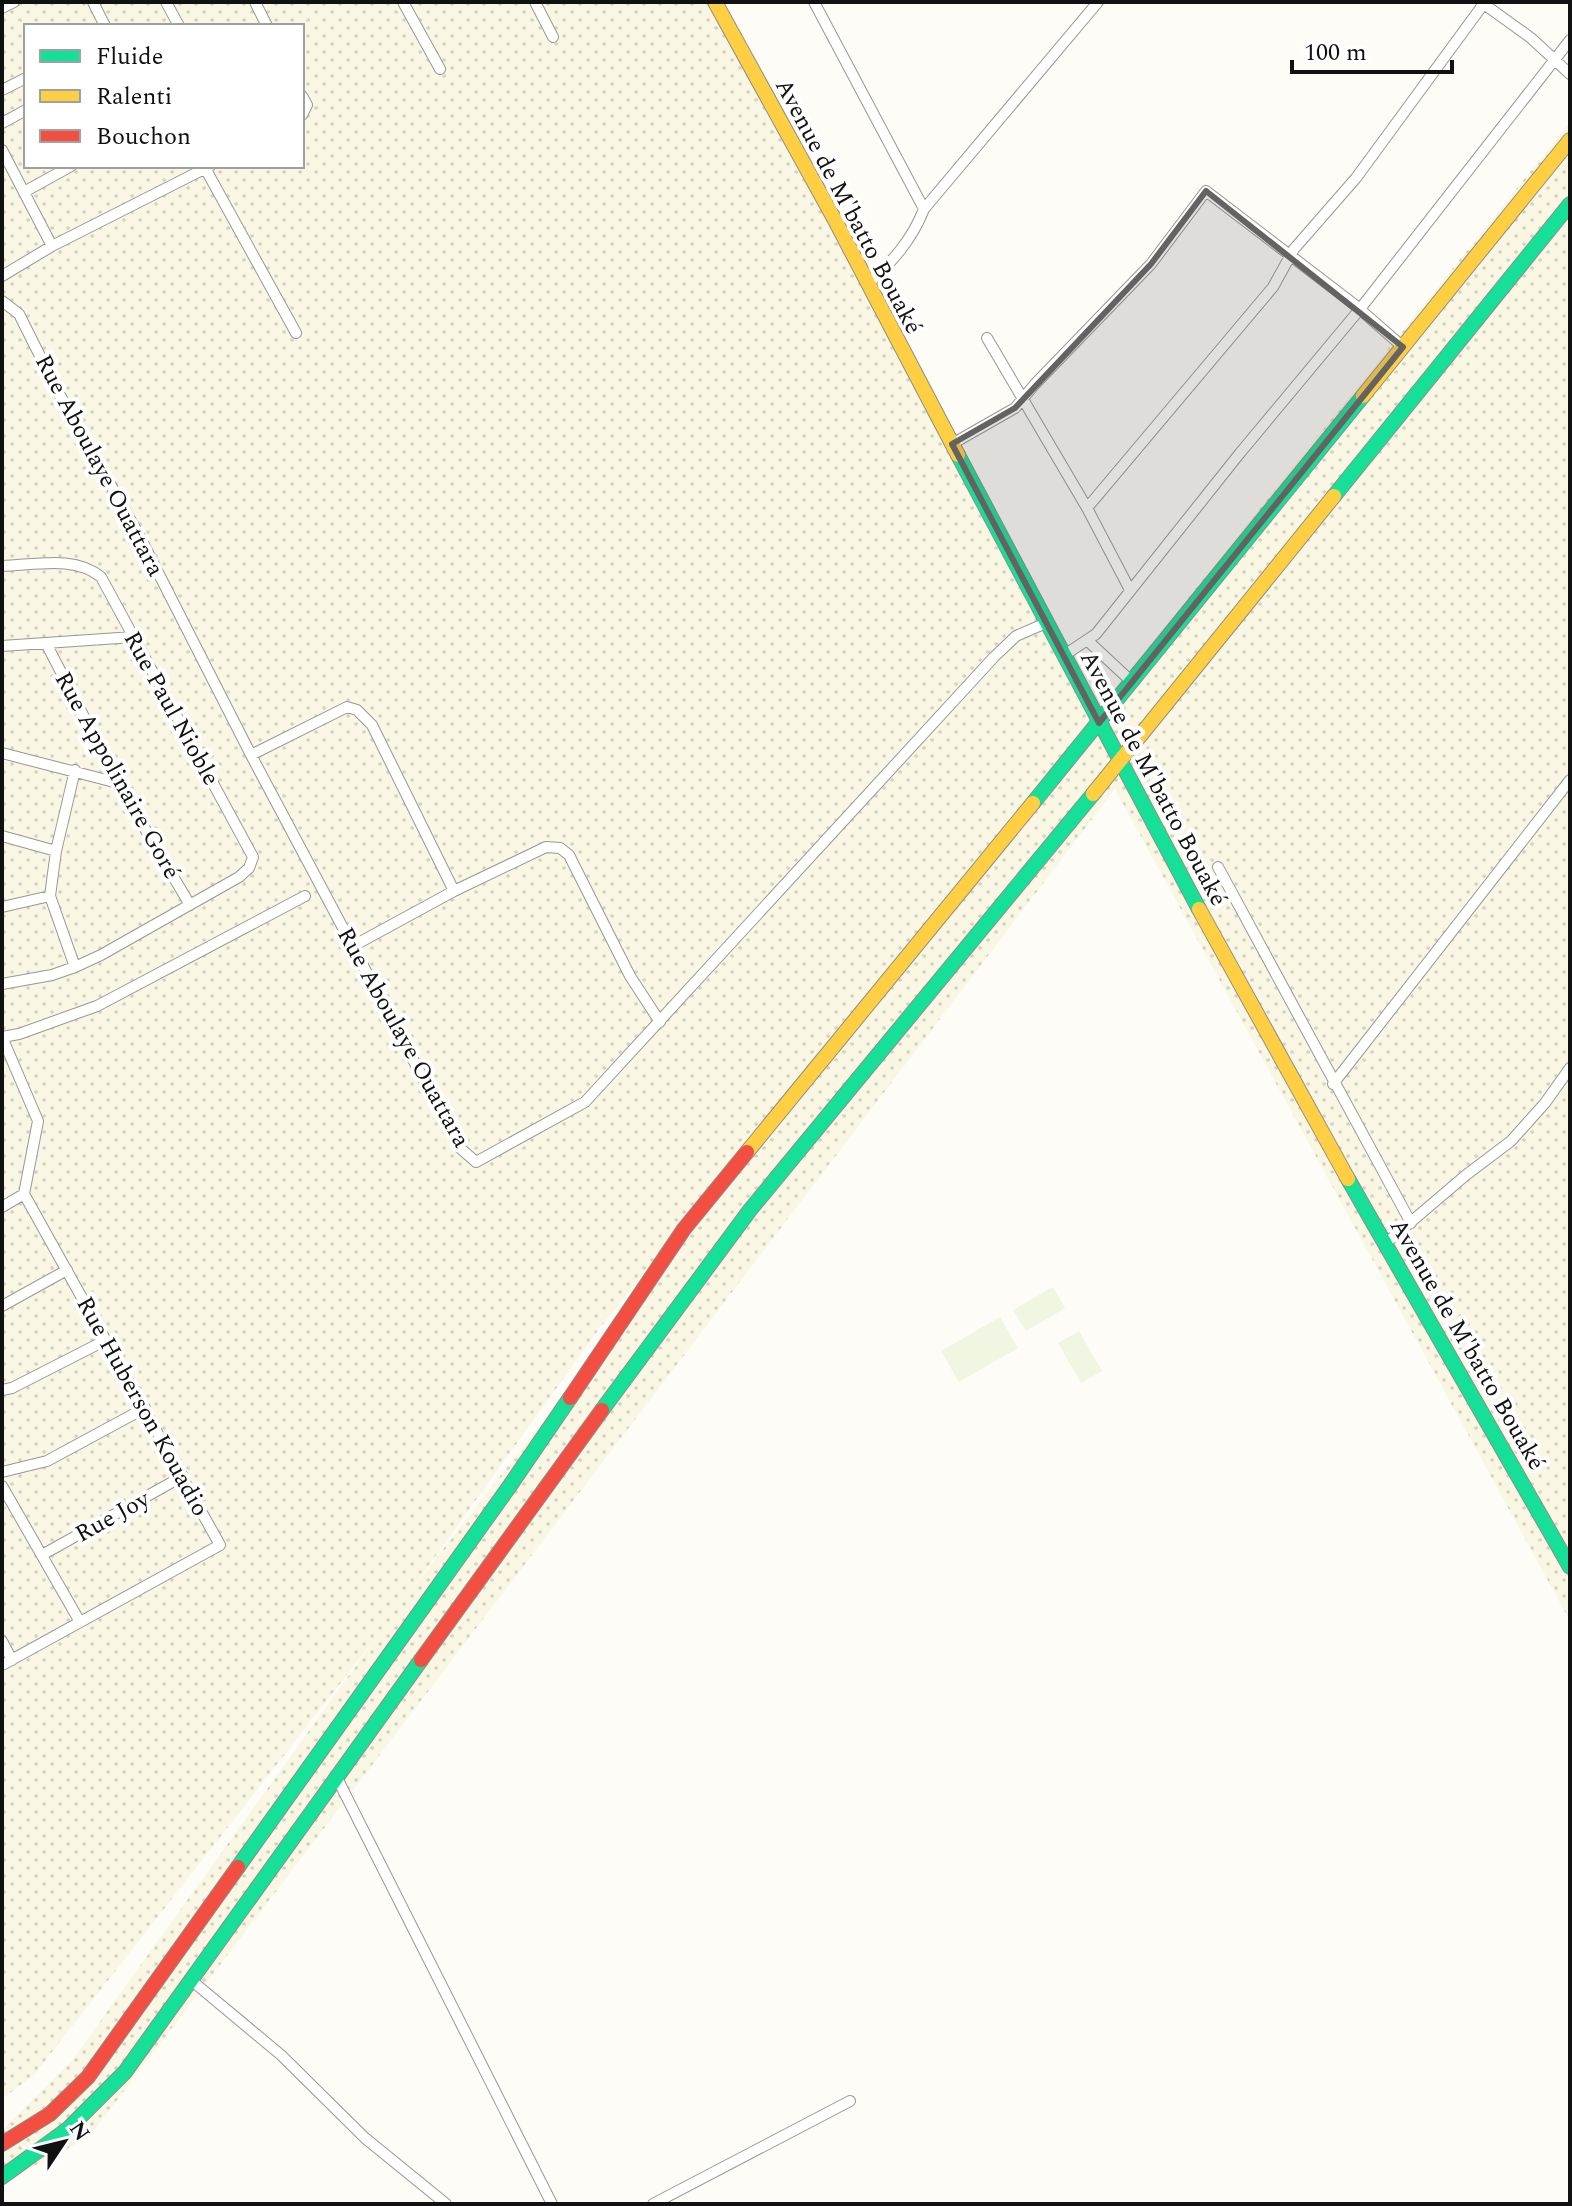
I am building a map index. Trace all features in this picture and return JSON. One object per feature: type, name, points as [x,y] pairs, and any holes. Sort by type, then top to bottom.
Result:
[{"type":"main road","name":"Avenue de M'batto Bouaké","points":[[715,2],[1300,1095],[1385,1244],[1563,1540],[1570,1567]]},
{"type":"main road","points":[[2,2144],[50,2114],[88,2077],[509,1487],[684,1229],[1099,723],[1570,140]]},
{"type":"main road","points":[[2,2177],[62,2135],[100,2101],[125,2072],[526,1514],[750,1210],[1570,204]]},
{"type":"street","points":[[2,8],[14,2]]},
{"type":"street","points":[[93,2],[104,24]]},
{"type":"street","points":[[166,2],[178,24]]},
{"type":"street","points":[[255,2],[266,24]]},
{"type":"street","points":[[403,2],[440,69]]},
{"type":"street","points":[[535,2],[553,37]]},
{"type":"street","points":[[814,2],[924,209]]},
{"type":"street","points":[[868,284],[894,260],[917,227],[924,209],[1098,2]]},
{"type":"street","points":[[1087,508],[1273,287],[1290,257],[1356,178],[1476,18],[1483,3],[1531,38],[1570,74]]},
{"type":"street","points":[[1063,656],[1096,634],[1360,309],[1570,40]]},
{"type":"street","points":[[2,90],[24,79]]},
{"type":"street","points":[[2,123],[24,111]]},
{"type":"street","points":[[2,150],[52,246]]},
{"type":"street","points":[[24,192],[67,168]]},
{"type":"street","points":[[2,276],[52,246],[205,168]]},
{"type":"street","points":[[208,168],[296,333]]},
{"type":"street","points":[[952,444],[1015,408],[1151,264],[1206,191],[1360,309],[1403,347]]},
{"type":"street","name":"Rue Aboulaye Ouattara","points":[[2,301],[19,314],[57,390],[140,537],[251,755],[460,1148],[476,1162],[585,1102],[994,657],[1016,636],[1046,623]]},
{"type":"street","points":[[987,338],[1087,508],[1130,590]]},
{"type":"street","name":"Rue Paul Nioble","points":[[2,566],[76,563],[101,577],[253,857],[249,868],[239,877],[190,905]]},
{"type":"street","points":[[2,646],[133,637]]},
{"type":"street","points":[[1088,641],[1132,682]]},
{"type":"street","name":"Rue Appolinaire Goré","points":[[47,645],[118,783],[190,905]]},
{"type":"street","points":[[251,755],[347,707],[357,710],[372,725],[454,891]]},
{"type":"street","points":[[2,753],[118,783]]},
{"type":"street","points":[[75,770],[56,851],[50,896],[75,967]]},
{"type":"street","points":[[1333,1084],[1570,780]]},
{"type":"street","points":[[2,836],[56,851]]},
{"type":"street","points":[[353,946],[454,891],[546,847],[560,848],[569,855],[630,976],[660,1022]]},
{"type":"street","points":[[1218,867],[1411,1223]]},
{"type":"street","points":[[2,907],[50,896]]},
{"type":"street","points":[[2,1207],[24,1194],[38,1121],[2,1037],[19,1034],[97,1006],[305,896]]},
{"type":"street","points":[[2,984],[52,975],[75,967],[190,905]]},
{"type":"street","points":[[1385,1244],[1511,1141],[1545,1103],[1570,1068]]},
{"type":"street","name":"Rue Huberson Kouadio","points":[[7,1662],[220,1545],[24,1194]]},
{"type":"street","points":[[2,1306],[67,1270]]},
{"type":"street","points":[[2,1390],[12,1388],[106,1340]]},
{"type":"street","points":[[2,1472],[47,1461],[145,1408]]},
{"type":"street","name":"Rue Joy","points":[[42,1555],[183,1476]]},
{"type":"street","points":[[2,1486],[80,1622]]},
{"type":"street","points":[[2,1641],[7,1662]]},
{"type":"street","points":[[337,1778],[552,2204]]},
{"type":"street","points":[[191,1980],[281,2055],[365,2138],[446,2204]]},
{"type":"street","points":[[653,2204],[850,2101]]},
{"type":"highlighted area","points":[[1206,191],[1403,347],[1099,723],[952,444],[1015,408],[1151,264]]},
{"type":"shaded area","points":[[2,2],[722,2],[1098,710],[1570,122],[1570,1621],[1115,789],[89,2137],[2,2183],[2,2130],[71,2062],[375,1639],[34,2075],[2,2099]],"holes":[[[1054,767],[412,1589],[599,1329]]]},
{"type":"green space","points":[[1053,1287],[1065,1308],[1026,1331],[1013,1310]]},
{"type":"green space","points":[[1000,1317],[1018,1348],[959,1382],[941,1351]]},
{"type":"green space","points":[[1079,1331],[1102,1371],[1081,1383],[1058,1343]]},
{"type":"traffic: fast","points":[[1334,496],[1570,204]]},
{"type":"traffic: fast","points":[[1033,803],[1363,396]]},
{"type":"traffic: fast","points":[[958,455],[1199,909]]},
{"type":"traffic: fast","points":[[602,1410],[750,1210],[1093,794]]},
{"type":"traffic: fast","points":[[1348,1179],[1570,1567]]},
{"type":"traffic: fast","points":[[238,1867],[570,1398]]},
{"type":"traffic: fast","points":[[2,2177],[68,2129],[125,2072],[421,1660]]},
{"type":"traffic: slow","points":[[715,2],[836,222],[958,455]]},
{"type":"traffic: slow","points":[[1363,396],[1570,140]]},
{"type":"traffic: slow","points":[[1093,794],[1334,496]]},
{"type":"traffic: slow","points":[[747,1152],[1033,803]]},
{"type":"traffic: slow","points":[[1199,909],[1348,1179]]},
{"type":"traffic: jam","points":[[570,1398],[684,1229],[747,1152]]},
{"type":"traffic: jam","points":[[421,1660],[602,1410]]},
{"type":"traffic: jam","points":[[2,2144],[50,2114],[88,2077],[238,1867]]}]
